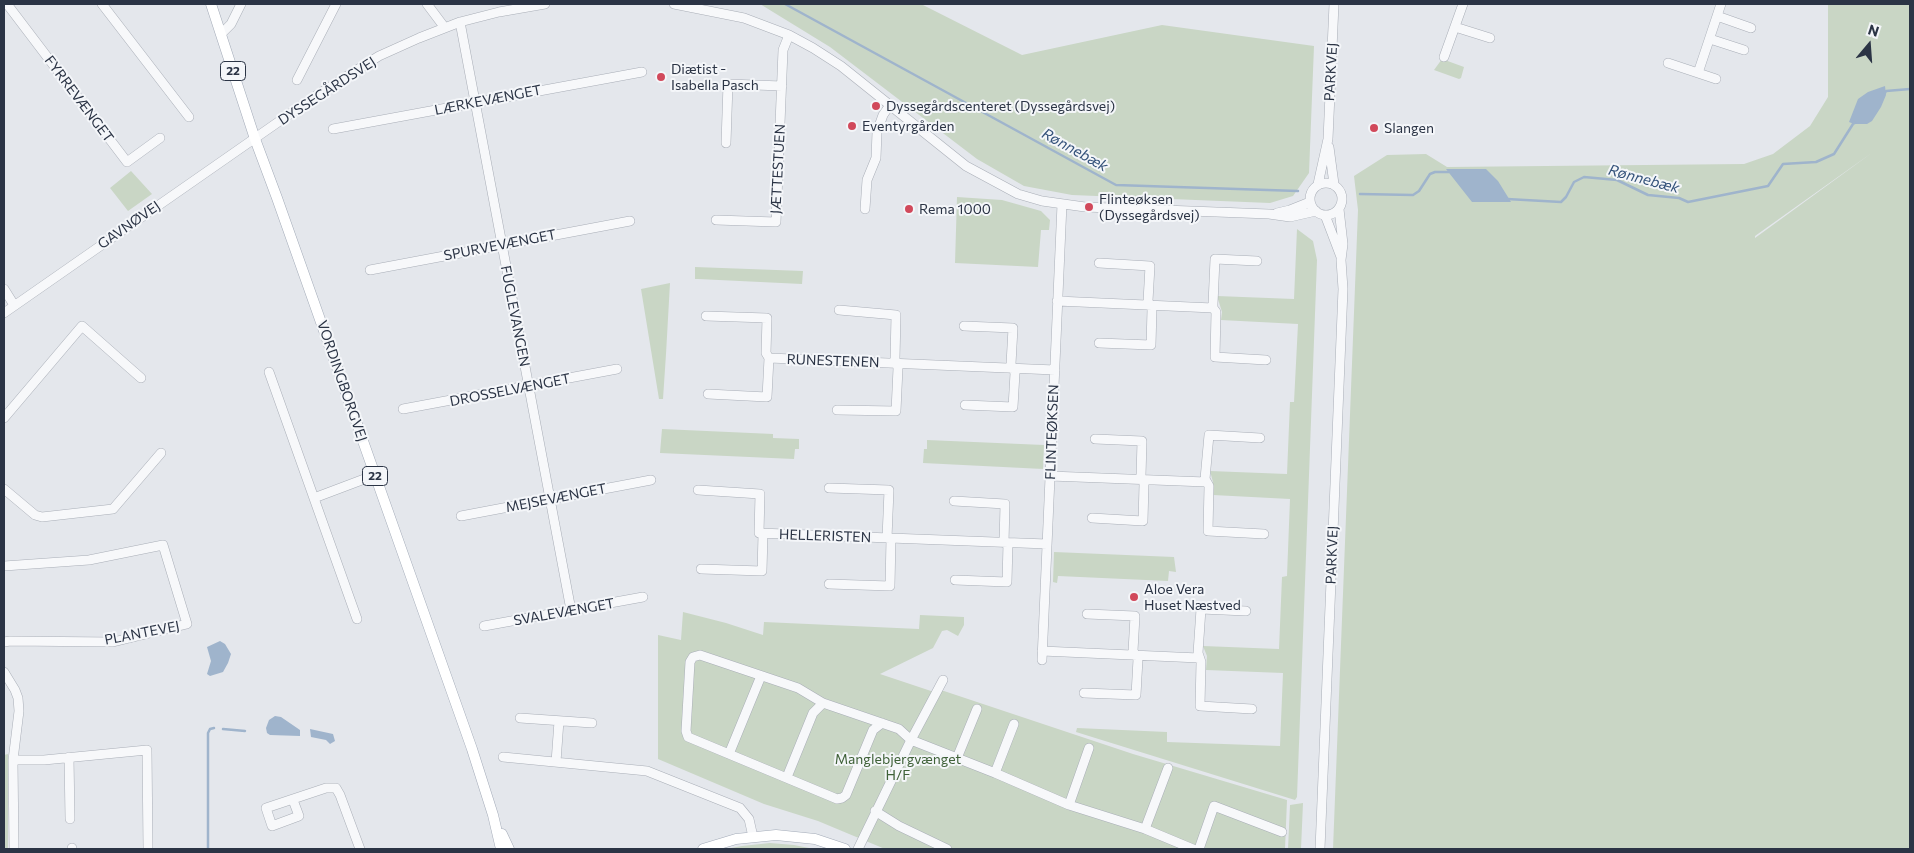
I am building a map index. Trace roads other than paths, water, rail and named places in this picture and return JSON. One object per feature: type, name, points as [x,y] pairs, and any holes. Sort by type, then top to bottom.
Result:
[{"type":"main road","name":"VORDINGBORGVEJ","points":[[211,4],[255,139],[469,740],[493,815],[501,849]]},
{"type":"main road","name":"VORDINGBORGVEJ","points":[[493,815],[509,849]]},
{"type":"main road","points":[[703,849],[752,837],[794,836],[815,839],[845,849]]},
{"type":"street","name":"FYRREVÆNGET","points":[[7,4],[127,162],[160,138]]},
{"type":"street","points":[[102,4],[189,117]]},
{"type":"street","points":[[222,34],[231,24],[241,4]]},
{"type":"street","points":[[297,80],[336,4]]},
{"type":"street","points":[[427,4],[445,28]]},
{"type":"street","name":"DYSSEGÅRDSVEJ","points":[[255,139],[358,68],[386,53],[460,22],[499,12],[545,4]]},
{"type":"street","points":[[674,4],[744,18],[789,35],[841,66],[966,166],[1018,194],[1085,207],[1269,214],[1290,217],[1316,211]]},
{"type":"street","name":"PARKVEJ","points":[[1318,184],[1328,139],[1334,4]]},
{"type":"street","points":[[1444,57],[1463,4]]},
{"type":"street","points":[[1698,73],[1721,4]]},
{"type":"street","points":[[1717,16],[1751,28]]},
{"type":"street","name":"FUGLEVANGEN","points":[[460,22],[571,610]]},
{"type":"street","points":[[1455,27],[1490,38]]},
{"type":"street","name":"JÆTTESTUEN","points":[[716,220],[776,222],[783,50],[789,35]]},
{"type":"street","points":[[1710,40],[1744,50]]},
{"type":"street","points":[[1668,63],[1716,79]]},
{"type":"street","name":"LÆRKEVÆNGET","points":[[333,129],[642,72]]},
{"type":"street","points":[[726,143],[728,84],[782,86]]},
{"type":"street","points":[[865,209],[867,180],[876,158],[876,132],[882,115],[890,105]]},
{"type":"street","name":"GAVNØVEJ","points":[[4,313],[255,139]]},
{"type":"street","name":"PARKVEJ","points":[[1328,139],[1334,184]]},
{"type":"street","points":[[1326,182],[1334,184],[1340,190],[1343,197],[1339,209],[1333,214],[1326,215],[1316,211],[1310,202],[1311,194],[1318,184],[1326,182]]},
{"type":"street","points":[[1269,214],[1290,210],[1310,202]]},
{"type":"street","name":"FLINTEØKSEN","points":[[1062,204],[1042,656],[1136,655]]},
{"type":"street","name":"PARKVEJ","points":[[1320,849],[1343,289],[1343,244],[1339,209]]},
{"type":"street","name":"PARKVEJ","points":[[1326,215],[1342,260]]},
{"type":"street","name":"SPURVEVÆNGET","points":[[370,270],[630,221]]},
{"type":"street","points":[[1257,261],[1215,259],[1213,308],[1216,312],[1215,358],[1266,360]]},
{"type":"street","points":[[1099,263],[1150,266],[1148,301],[1151,305],[1151,345],[1099,343]]},
{"type":"street","points":[[4,289],[14,305]]},
{"type":"street","points":[[1057,301],[1213,308]]},
{"type":"street","name":"RUNESTENEN","points":[[837,410],[896,411],[898,368],[895,359],[896,315],[839,310]]},
{"type":"street","name":"RUNESTENEN","points":[[706,316],[767,318],[766,353],[769,358],[767,397],[708,394]]},
{"type":"street","points":[[4,418],[82,326],[141,378]]},
{"type":"street","points":[[964,326],[1013,328],[1011,364],[1015,373],[1013,407],[965,406]]},
{"type":"street","name":"RUNESTENEN","points":[[769,358],[1055,370]]},
{"type":"street","name":"DROSSELVÆNGET","points":[[402,409],[529,387],[617,369]]},
{"type":"street","points":[[269,372],[357,620]]},
{"type":"street","points":[[1260,438],[1209,435],[1206,482],[1209,486],[1208,531],[1264,534]]},
{"type":"street","points":[[1092,518],[1144,521],[1143,480],[1141,476],[1142,441],[1095,439]]},
{"type":"street","points":[[4,489],[35,515],[42,517],[113,509],[160,453]]},
{"type":"street","points":[[314,498],[375,475]]},
{"type":"street","points":[[1050,476],[1206,482]]},
{"type":"street","name":"MEJSEVÆNGET","points":[[461,516],[651,480]]},
{"type":"street","name":"HELLERISTEN","points":[[829,488],[889,490],[890,586],[829,584]]},
{"type":"street","name":"HELLERISTEN","points":[[698,490],[760,494],[759,534],[1047,544]]},
{"type":"street","points":[[954,501],[1004,504],[1007,582],[955,580]]},
{"type":"street","name":"HELLERISTEN","points":[[701,569],[762,572],[763,534]]},
{"type":"street","name":"PLANTEVEJ","points":[[4,566],[89,560],[163,545],[187,624],[113,642],[10,640],[4,642]]},
{"type":"street","name":"SVALEVÆNGET","points":[[484,626],[643,597]]},
{"type":"street","points":[[1246,611],[1201,609],[1198,653],[1202,662],[1200,706],[1252,709]]},
{"type":"street","points":[[1084,693],[1136,695],[1138,659],[1133,652],[1135,616],[1087,614]]},
{"type":"street","points":[[882,723],[873,730],[846,795],[837,799],[688,737],[686,731],[690,662],[693,657],[700,655],[798,688],[823,703],[882,723],[899,729],[911,740],[1069,805],[1145,829],[1193,849]]},
{"type":"street","points":[[1136,655],[1200,658]]},
{"type":"street","points":[[4,672],[18,698],[19,711],[13,760],[14,849]]},
{"type":"street","points":[[729,754],[761,676]]},
{"type":"street","points":[[858,849],[875,811],[943,680]]},
{"type":"street","points":[[787,777],[813,713],[823,703]]},
{"type":"street","points":[[957,758],[977,708]]},
{"type":"street","points":[[520,718],[592,723]]},
{"type":"street","points":[[556,762],[558,721]]},
{"type":"street","points":[[995,773],[1014,724]]},
{"type":"street","points":[[1069,805],[1089,748]]},
{"type":"street","points":[[13,760],[147,750],[148,849]]},
{"type":"street","points":[[69,757],[70,820]]},
{"type":"street","points":[[503,757],[647,771],[740,808],[749,819],[752,837]]},
{"type":"street","points":[[1145,829],[1168,768]]},
{"type":"street","points":[[293,800],[326,788],[336,788],[360,849]]},
{"type":"street","points":[[1199,849],[1214,806],[1282,832]]},
{"type":"street","points":[[875,811],[899,826],[947,849]]},
{"type":"water","points":[[1885,86],[1886,95],[1872,121],[1867,124],[1849,122],[1858,99],[1868,92]]},
{"type":"water","points":[[1446,169],[1486,169],[1498,181],[1511,202],[1472,202]]},
{"type":"water","points":[[220,641],[225,644],[231,654],[223,672],[210,676],[207,674],[211,661],[207,647]]},
{"type":"water","points":[[275,716],[281,717],[300,730],[300,736],[270,735],[267,733],[266,728],[269,720]]},
{"type":"water","points":[[310,729],[333,734],[335,741],[330,744],[326,740],[311,737]]},
{"type":"waterway","name":"Rønnebæk","points":[[785,4],[1116,185],[1298,191]]},
{"type":"waterway","name":"Rønnebæk","points":[[1885,93],[1886,91],[1910,89]]},
{"type":"waterway","name":"Rønnebæk","points":[[1507,199],[1561,202],[1574,182],[1584,177],[1617,180],[1648,195],[1679,198],[1688,202],[1768,186],[1783,164],[1816,162],[1834,154],[1855,123]]},
{"type":"waterway","name":"Rønnebæk","points":[[1360,194],[1413,195],[1419,191],[1430,174],[1449,172]]},
{"type":"waterway","points":[[208,849],[208,733],[210,729],[214,728]]},
{"type":"waterway","points":[[223,729],[245,731]]},
{"type":"place","name":"Diætist - Isabella Pasch","points":[[661,77]]},
{"type":"place","name":"Dyssegårdscenteret (Dyssegårdsvej)","points":[[876,106]]},
{"type":"place","name":"Eventyrgården","points":[[852,126]]},
{"type":"place","name":"Slangen","points":[[1374,128]]},
{"type":"place","name":"Flinteøksen (Dyssegårdsvej)","points":[[1089,207]]},
{"type":"place","name":"Rema 1000","points":[[909,209]]},
{"type":"place","name":"Aloe Vera Huset Næstved","points":[[1134,597]]},
{"type":"park label","name":"Manglebjergvænget H/F","points":[[898,768]]}]
